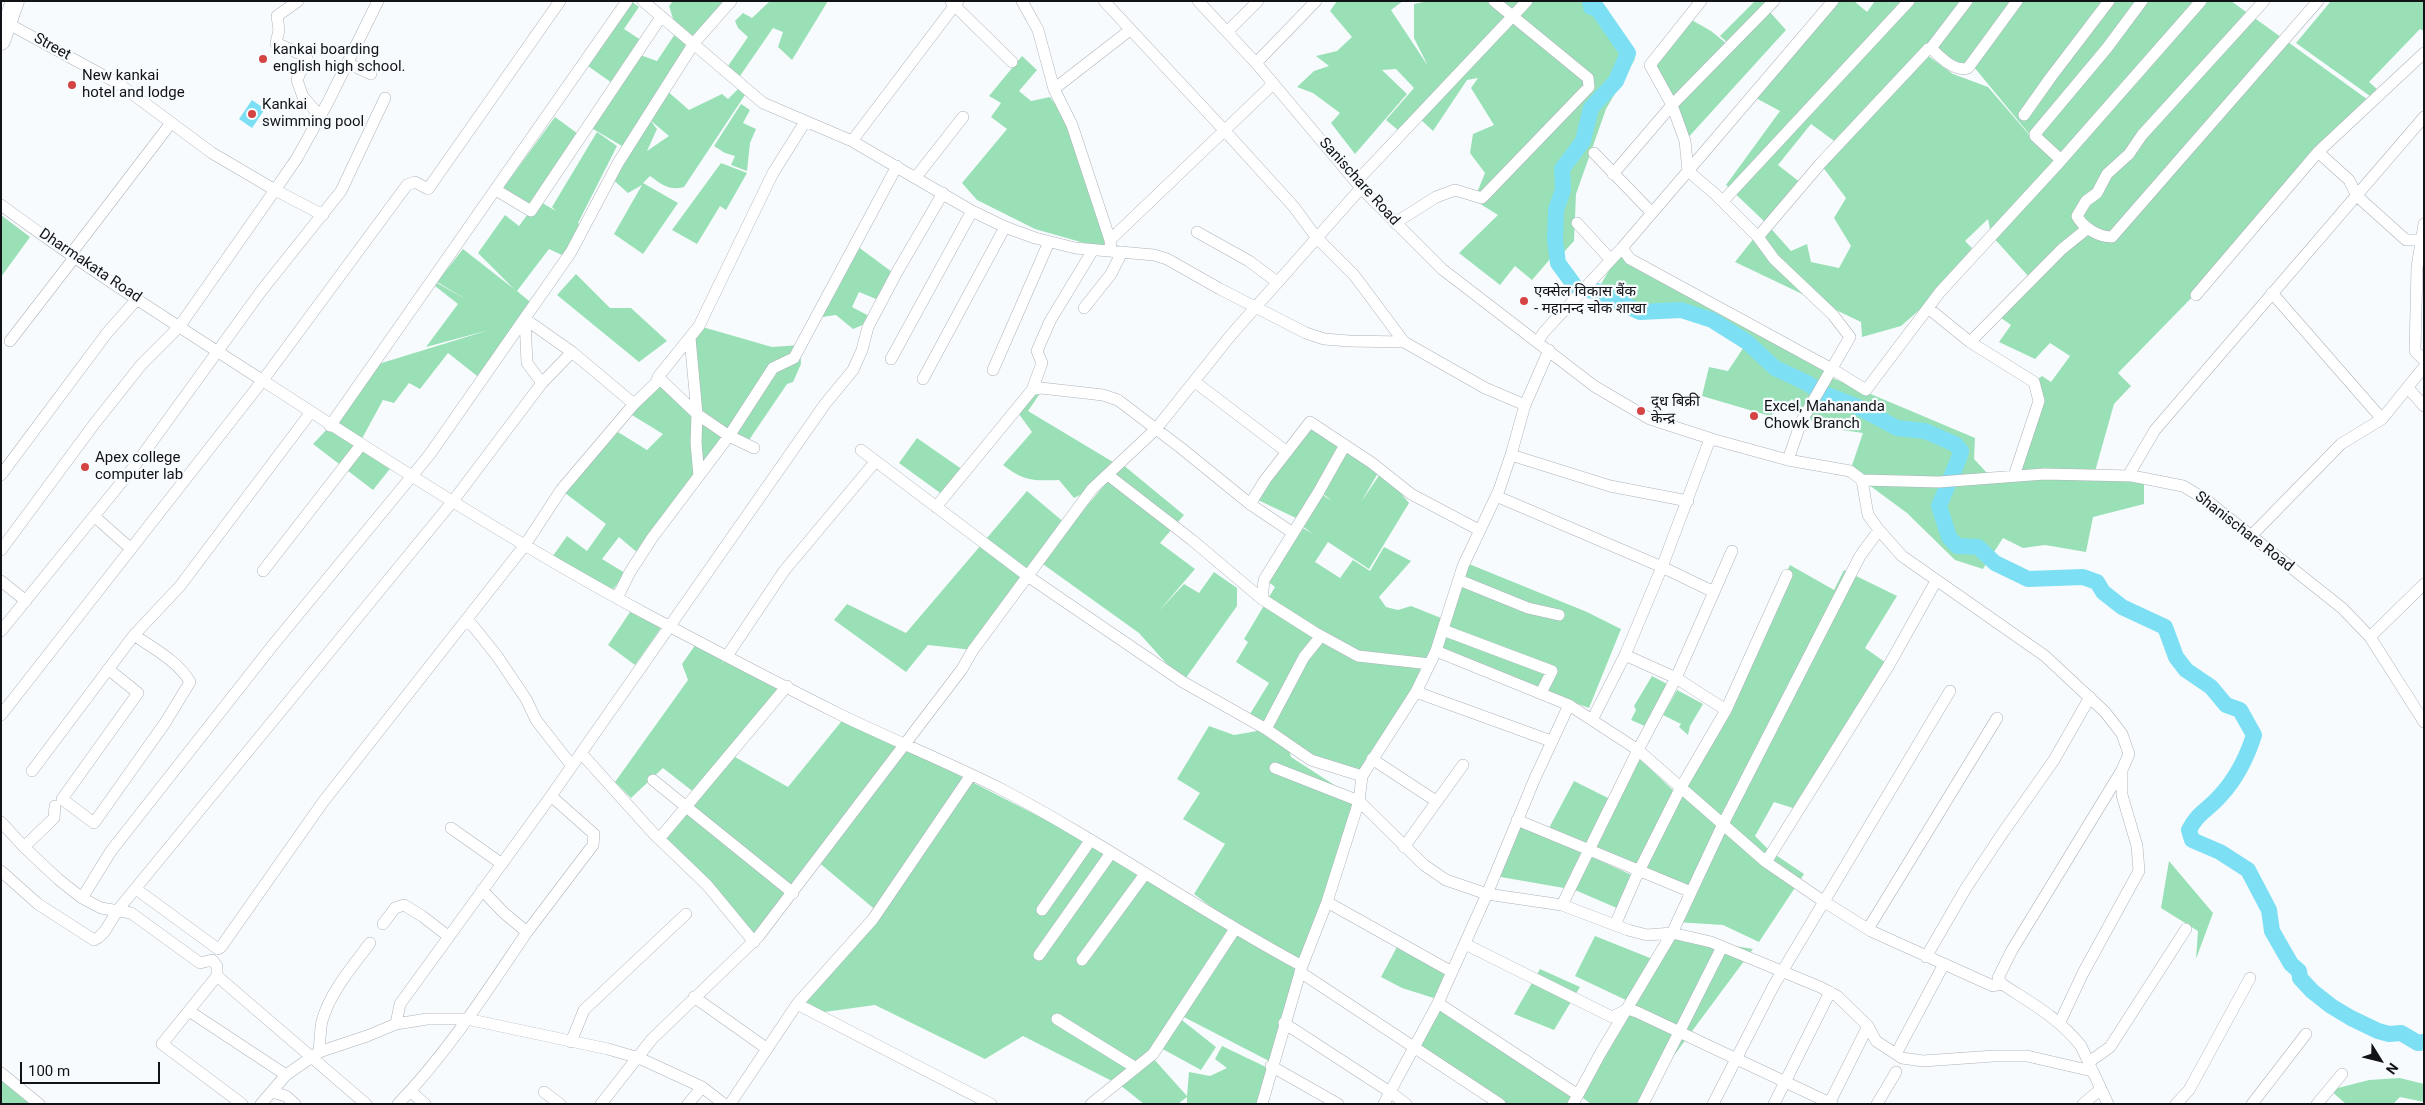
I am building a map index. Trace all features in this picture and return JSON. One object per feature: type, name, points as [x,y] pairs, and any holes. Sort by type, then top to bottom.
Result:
[{"type":"highway","points":[[4,32],[15,1]]},
{"type":"street","points":[[298,1],[277,16],[279,30],[276,43],[307,57],[297,80],[303,98],[320,116]]},
{"type":"street","points":[[1,550],[94,423],[141,365],[179,327],[297,158],[378,1]]},
{"type":"street","points":[[1,715],[263,380],[407,185],[415,182],[428,189],[560,1]]},
{"type":"street","points":[[330,426],[627,1]]},
{"type":"street","points":[[82,898],[111,851],[273,645],[412,476],[571,252],[618,163],[694,43],[731,1]]},
{"type":"street","points":[[1022,1],[1040,37],[1054,89],[1072,125],[1114,248],[1111,274],[1084,308]]},
{"type":"street","points":[[1104,1],[1294,207],[1316,237],[1354,275],[1404,342],[1485,388],[1525,405]]},
{"type":"street","name":"Sanischare Road","points":[[1198,1],[1256,63],[1358,185],[1442,270],[1538,341],[1594,386],[1650,419],[1710,439],[1788,460],[1850,471],[1862,480]]},
{"type":"street","points":[[1228,31],[1258,1]]},
{"type":"street","points":[[1256,63],[1316,1]]},
{"type":"street","points":[[1395,223],[1436,197],[1455,190],[1482,198],[1589,87],[1588,78],[1511,17],[1494,1]]},
{"type":"street","points":[[601,1104],[639,1058],[652,1039],[754,942],[962,669],[973,650],[1029,577],[1092,489],[1156,429],[1255,307],[1358,185],[1527,1]]},
{"type":"street","points":[[1701,1],[1650,65],[1672,105],[1685,141],[1688,171],[1723,201],[1758,237],[1774,259],[1833,315],[1850,337],[1802,422],[1788,460]]},
{"type":"street","points":[[1613,174],[1672,105],[1774,1]]},
{"type":"street","points":[[1538,341],[1622,248],[1833,1]]},
{"type":"street","points":[[1723,201],[1909,1]]},
{"type":"street","points":[[1758,237],[1821,163],[1931,48],[1967,1]]},
{"type":"street","points":[[1931,48],[1953,66],[1962,70],[1968,68],[2017,1]]},
{"type":"street","points":[[2024,116],[2109,1]]},
{"type":"street","points":[[2061,160],[2035,134],[2107,48],[2142,1]]},
{"type":"street","points":[[1622,248],[1630,258],[1832,368],[1866,390],[1928,308],[1983,243],[2061,160],[2201,1]]},
{"type":"street","points":[[2264,1],[2142,135],[2129,154],[2107,174],[2097,193],[2086,201],[2077,216],[2081,224],[2105,237],[2112,236],[2318,1]]},
{"type":"street","points":[[644,2],[764,103],[852,141],[972,211],[1005,228],[1049,242],[1093,250],[1114,248],[1167,259],[1306,333],[1324,339],[1404,342]]},
{"type":"street","points":[[852,141],[954,3],[1012,62]]},
{"type":"street","points":[[496,190],[531,211],[661,17]]},
{"type":"street","points":[[1054,89],[1130,30]]},
{"type":"street","name":"Street","points":[[4,32],[119,84],[212,153],[275,190],[323,215]]},
{"type":"street","points":[[2196,296],[2318,152],[2424,53]]},
{"type":"street","points":[[347,62],[371,74]]},
{"type":"street","points":[[1114,248],[1225,131],[1273,84]]},
{"type":"street","points":[[1,631],[95,517],[219,352],[262,290],[341,191],[385,98]]},
{"type":"street","points":[[916,177],[963,117]]},
{"type":"street","points":[[2128,476],[2155,430],[2424,117]]},
{"type":"street","points":[[136,889],[193,932],[218,949],[220,948],[323,802],[526,545],[561,490],[634,404],[657,382],[658,377],[699,326],[773,173],[805,122]]},
{"type":"street","points":[[10,342],[172,123]]},
{"type":"street","points":[[2318,152],[2349,180],[2357,196],[2406,240],[2420,240]]},
{"type":"street","points":[[1594,154],[1652,213]]},
{"type":"street","points":[[617,598],[630,572],[729,436],[773,368],[794,358],[897,166]]},
{"type":"street","points":[[396,1024],[400,1004],[551,796],[825,404],[853,370],[860,355],[868,327],[897,272],[943,193]]},
{"type":"street","name":"Dharmakata Road","points":[[1,205],[72,256],[263,380],[330,426],[526,545],[617,598],[845,717],[906,743],[1002,790],[1111,853],[1301,969],[1415,1049],[1500,1104]]},
{"type":"street","points":[[891,359],[972,211]]},
{"type":"street","points":[[1578,224],[1611,260]]},
{"type":"street","points":[[2424,224],[2417,267],[2415,351],[2424,360]]},
{"type":"street","points":[[923,379],[1005,228]]},
{"type":"street","points":[[1970,342],[2062,249],[2088,228]]},
{"type":"street","points":[[1197,232],[1249,261],[1277,282]]},
{"type":"street","points":[[993,370],[1049,242]]},
{"type":"street","points":[[936,507],[1032,390],[1042,363],[1037,351],[1043,336],[1064,296],[1093,250]]},
{"type":"street","points":[[2272,293],[2382,419]]},
{"type":"street","points":[[1,475],[107,333],[138,298]]},
{"type":"street","points":[[1928,308],[1970,342],[2034,382],[2039,400],[2014,476]]},
{"type":"street","points":[[525,319],[572,352],[634,404]]},
{"type":"street","points":[[525,319],[527,363],[542,383]]},
{"type":"street","points":[[690,338],[697,414],[696,443],[699,476]]},
{"type":"street","points":[[1262,1104],[1271,1066],[1301,969],[1327,902],[1359,801],[1362,776],[1416,692],[1436,651],[1459,580],[1479,530],[1496,496],[1512,455],[1525,405],[1549,350]]},
{"type":"street","points":[[1,871],[38,904],[94,940],[100,938],[117,911],[453,501],[542,383],[572,352]]},
{"type":"street","points":[[2251,536],[2341,444],[2382,419],[2424,367]]},
{"type":"street","points":[[658,377],[697,414],[729,436],[754,448]]},
{"type":"street","points":[[1195,382],[1287,452]]},
{"type":"street","points":[[1032,390],[1041,388],[1103,395],[1118,400],[1250,504],[1293,533]]},
{"type":"street","points":[[2408,388],[2424,406]]},
{"type":"street","points":[[32,771],[134,635],[180,586],[311,412]]},
{"type":"street","points":[[1250,504],[1310,422],[1345,445],[1411,494],[1479,530]]},
{"type":"street","points":[[1592,720],[1625,655],[1662,567],[1710,439]]},
{"type":"street","points":[[263,571],[361,445]]},
{"type":"street","points":[[1262,599],[1264,580],[1345,445]]},
{"type":"street","points":[[861,450],[1029,577],[1183,682],[1266,729],[1311,760],[1362,776]]},
{"type":"street","points":[[1512,455],[1610,486],[1688,501]]},
{"type":"street","points":[[727,656],[784,571],[875,462]]},
{"type":"street","name":"Shanischare Road","points":[[1862,480],[1939,482],[2044,474],[2128,476],[2183,486],[2205,499],[2342,608],[2370,637],[2422,715]]},
{"type":"street","points":[[1108,475],[1192,540],[1262,599],[1321,636],[1358,656],[1430,664]]},
{"type":"street","points":[[1862,480],[1868,515],[1902,556],[2046,656],[2090,697],[2122,734],[2129,754],[2122,770],[2003,966],[1998,978],[2002,984],[2042,1008],[2060,1022],[2081,1046],[2108,1104]]},
{"type":"street","points":[[1496,496],[1662,567],[1714,592]]},
{"type":"street","points":[[95,517],[130,548]]},
{"type":"street","points":[[1438,1003],[1576,1099],[1600,1054],[1672,933],[1723,824],[1860,556],[1879,530]]},
{"type":"street","points":[[1562,905],[1638,750],[1676,678],[1732,551]]},
{"type":"street","points":[[1615,925],[1639,871],[1680,789],[1726,710],[1787,574]]},
{"type":"street","points":[[1459,580],[1528,608],[1559,615]]},
{"type":"street","points":[[1,581],[26,601]]},
{"type":"street","points":[[1766,862],[1889,665],[1936,581]]},
{"type":"street","points":[[2370,637],[2424,584]]},
{"type":"street","points":[[466,620],[497,656],[526,699],[536,720],[572,766]]},
{"type":"street","points":[[1443,630],[1552,671],[1541,694]]},
{"type":"street","points":[[108,669],[138,694],[62,799],[94,823],[165,723],[190,682],[186,674],[171,660],[134,635]]},
{"type":"street","points":[[1266,729],[1304,657],[1321,636]]},
{"type":"street","points":[[1436,651],[1569,705],[1638,750],[1680,789],[1766,862],[1823,902],[1868,929],[1926,957],[1993,986],[2002,984]]},
{"type":"street","points":[[1625,655],[1676,678],[1726,710]]},
{"type":"street","points":[[659,839],[787,686]]},
{"type":"street","points":[[1713,1104],[1782,972],[1950,691]]},
{"type":"street","points":[[1416,692],[1551,741]]},
{"type":"street","points":[[1926,957],[2015,813],[2054,760],[2090,697]]},
{"type":"street","points":[[1384,1104],[1438,1003],[1487,894],[1551,741],[1569,705]]},
{"type":"street","points":[[1868,929],[1997,718]]},
{"type":"street","points":[[581,753],[659,839],[708,885],[754,942]]},
{"type":"street","points":[[1372,759],[1436,801]]},
{"type":"street","points":[[1404,847],[1463,764]]},
{"type":"street","points":[[1275,768],[1359,801],[1424,866],[1446,880],[1487,894],[1562,905],[1647,935],[1672,933],[1722,947],[1837,996],[1868,1026],[1876,1041],[1902,1058],[1923,1060],[2027,1056],[2090,1067]]},
{"type":"street","points":[[2060,1022],[2083,973],[2139,871],[2137,846],[2122,794],[2122,770]]},
{"type":"street","points":[[730,1104],[797,1004],[873,919],[972,775]]},
{"type":"street","points":[[653,780],[793,892]]},
{"type":"street","points":[[398,1104],[467,1019],[527,932],[593,845],[594,834],[551,796]]},
{"type":"street","points":[[24,847],[54,818],[55,806]]},
{"type":"street","points":[[1517,820],[1690,892]]},
{"type":"street","points":[[3,828],[82,898],[101,908],[131,913],[200,963],[212,960],[217,966],[217,976],[162,1044],[242,1104]]},
{"type":"street","points":[[451,828],[502,864]]},
{"type":"street","points":[[1042,910],[1090,841]]},
{"type":"street","points":[[1039,955],[1111,853]]},
{"type":"street","points":[[1082,960],[1145,874]]},
{"type":"street","points":[[482,890],[504,913],[527,932]]},
{"type":"street","points":[[1327,902],[1452,972]]},
{"type":"street","points":[[384,924],[395,908],[404,905],[448,936]]},
{"type":"street","points":[[571,1042],[584,1010],[686,914]]},
{"type":"street","points":[[1091,1104],[1153,1054],[1234,929]]},
{"type":"street","points":[[2090,1067],[2110,1046],[2186,929]]},
{"type":"street","points":[[315,1054],[322,1021],[329,1004],[345,976],[370,943]]},
{"type":"street","points":[[1465,944],[1612,1016],[1628,1009],[1830,1103],[1868,1026]]},
{"type":"street","points":[[1643,1104],[1722,947]]},
{"type":"street","points":[[1896,1054],[1944,964]]},
{"type":"street","points":[[217,976],[315,1054],[366,1104]]},
{"type":"street","points":[[2176,1104],[2189,1090],[2250,978]]},
{"type":"street","points":[[1774,1104],[1830,992]]},
{"type":"street","points":[[694,997],[766,1048]]},
{"type":"street","points":[[797,1004],[991,1104]]},
{"type":"street","points":[[189,1011],[286,1076]]},
{"type":"street","points":[[261,1104],[286,1076],[315,1054],[396,1024],[427,1019],[467,1019],[639,1058],[702,1088],[724,1104]]},
{"type":"street","points":[[1057,1019],[1136,1068]]},
{"type":"street","points":[[1284,1023],[1406,1104]]},
{"type":"street","points":[[2252,1104],[2306,1034]]},
{"type":"street","points":[[1271,1066],[1338,1104]]},
{"type":"street","points":[[1877,1104],[1896,1072]]},
{"type":"street","points":[[1,1073],[39,1104]]},
{"type":"street","points":[[2317,1104],[2342,1074]]},
{"type":"street","points":[[688,1104],[702,1088]]},
{"type":"street","points":[[2083,1104],[2101,1089]]},
{"type":"street","points":[[410,1091],[425,1104]]},
{"type":"street","points":[[272,1092],[286,1096],[295,1104]]},
{"type":"street","points":[[544,1092],[560,1104]]},
{"type":"green space","points":[[631,1],[639,7],[624,29],[644,42],[640,55],[657,61],[677,31],[669,6],[673,1],[728,1],[665,89],[689,110],[722,94],[728,99],[738,89],[745,95],[684,187],[670,187],[650,176],[643,183],[678,203],[643,254],[614,234],[642,185],[628,193],[610,177],[627,149],[588,126],[615,85],[585,64]],"holes":[[[650,120],[669,136],[647,151],[657,129]]]},
{"type":"green space","points":[[770,1],[828,1],[792,60],[778,47],[783,32],[773,28],[740,76],[728,66],[748,37],[738,28],[735,21],[743,13],[752,18]]},
{"type":"green space","points":[[1337,1],[1403,1],[1391,10],[1428,66],[1414,38],[1414,4],[1428,1],[1602,1],[1597,8],[1635,59],[1606,109],[1576,194],[1574,241],[1555,262],[1551,258],[1532,280],[1515,266],[1500,285],[1459,253],[1498,215],[1474,200],[1485,173],[1470,153],[1473,134],[1494,125],[1471,88],[1478,78],[1467,80],[1433,131],[1420,119],[1399,131],[1386,120],[1414,88],[1396,69],[1382,70],[1407,94],[1355,154],[1331,123],[1340,113],[1313,93],[1297,87],[1314,71],[1329,66],[1316,56],[1337,51],[1352,37],[1330,11]]},
{"type":"green space","points":[[1755,1],[1768,1],[1728,43],[1720,36]]},
{"type":"green space","points":[[1833,1],[1854,1],[1867,12],[1875,1],[2231,1],[2371,102],[2205,284],[2118,373],[2131,386],[2114,404],[2094,475],[2144,484],[2144,504],[2093,517],[2086,552],[2045,545],[2023,548],[2003,538],[1983,569],[1955,560],[1907,513],[1850,471],[1863,433],[1842,430],[1812,421],[1792,399],[1770,416],[1702,396],[1709,367],[1728,371],[1747,342],[1712,320],[1621,303],[1597,291],[1622,248],[1832,369],[1828,376],[1975,438],[1974,459],[1988,474],[2014,476],[2039,401],[2034,382],[2042,376],[2051,382],[2070,356],[2050,343],[2035,359],[1999,342],[2011,325],[1997,315],[2029,277],[1991,235],[1988,219],[1965,241],[1972,248],[1940,292],[1901,326],[1862,337],[1861,322],[1735,262],[1766,223],[1726,185],[1780,111],[1752,96]],"holes":[[[1923,52],[1964,67],[1969,61],[2044,152],[1988,87],[1953,74]],[[1811,124],[1837,143],[1819,162],[1846,198],[1834,218],[1851,246],[1839,268],[1811,262],[1807,244],[1791,251],[1766,223],[1801,183],[1778,165]]]},
{"type":"green space","points":[[2331,1],[2424,1],[2424,31],[2420,29],[2369,82],[2377,89],[2370,96],[2296,43]]},
{"type":"green space","points":[[1769,11],[1786,30],[1685,141],[1677,103]]},
{"type":"green space","points":[[1690,19],[1711,31],[1727,44],[1673,98],[1650,65]]},
{"type":"green space","points":[[1022,56],[1037,70],[1019,91],[1031,101],[1050,97],[1064,117],[1107,245],[1098,247],[1035,229],[977,200],[962,183],[1007,129],[991,117],[1001,103],[989,96]]},
{"type":"green space","points":[[741,104],[750,110],[743,123],[756,129],[750,143],[747,171],[731,165],[735,156],[725,153],[714,146]]},
{"type":"green space","points":[[555,117],[581,136],[539,201],[556,211],[552,207],[597,132],[617,146],[578,223],[584,227],[566,257],[549,249],[517,291],[534,305],[481,379],[448,353],[420,389],[409,383],[394,403],[383,400],[359,444],[393,465],[373,490],[313,444],[330,426],[372,366],[489,330],[426,347],[458,304],[435,286],[437,283],[469,301],[437,282],[463,249],[514,289],[478,253],[505,215],[519,226],[530,211],[501,191]]},
{"type":"green space","points":[[721,163],[747,173],[726,210],[720,206],[697,244],[672,230]]},
{"type":"green space","points":[[1,215],[30,237],[1,277]]},
{"type":"green space","points":[[857,246],[892,272],[876,299],[859,292],[852,307],[869,316],[865,324],[853,329],[836,315],[822,317]]},
{"type":"green space","points":[[576,274],[610,308],[631,308],[667,341],[639,362],[557,295]]},
{"type":"green space","points":[[699,326],[772,347],[800,345],[801,364],[793,382],[787,384],[747,443],[728,432],[639,554],[619,537],[602,559],[625,573],[610,594],[550,560],[567,536],[587,551],[606,524],[561,490],[613,429],[647,450],[663,434],[627,412],[659,379],[695,410],[693,340]]},
{"type":"green space","points":[[1032,390],[1041,392],[1028,411],[1113,462],[1092,489],[1074,498],[1059,480],[1029,479],[1003,465],[1032,432],[1016,410]]},
{"type":"green space","points":[[1312,425],[1343,446],[1296,518],[1258,500],[1267,482]]},
{"type":"green space","points":[[917,438],[963,470],[943,495],[899,463]]},
{"type":"green space","points":[[1345,448],[1378,473],[1361,502],[1380,474],[1394,485],[1409,503],[1369,569],[1328,542],[1315,562],[1340,578],[1353,560],[1370,571],[1384,547],[1411,561],[1379,597],[1386,607],[1398,610],[1411,606],[1446,620],[1438,643],[1362,776],[1288,746],[1291,757],[1359,801],[1269,1061],[1178,1014],[1157,1044],[1114,1082],[1023,1036],[985,1059],[875,1005],[817,1013],[797,1004],[878,912],[817,861],[758,937],[664,840],[700,797],[663,768],[631,798],[615,782],[688,680],[682,664],[698,641],[727,656],[721,664],[728,657],[781,685],[732,749],[735,757],[788,787],[845,717],[1089,842],[1254,939],[1194,894],[1225,844],[1183,819],[1200,793],[1177,779],[1209,726],[1234,735],[1263,730],[1247,719],[1269,683],[1236,662],[1248,642],[1244,639],[1275,587],[1266,580],[1301,527],[1313,534],[1302,526],[1321,494],[1332,501],[1322,493]]},
{"type":"green space","points":[[1122,464],[1184,515],[1160,543],[1195,569],[1158,612],[1184,584],[1199,593],[1214,572],[1237,588],[1237,606],[1183,682],[1139,633],[1040,562],[973,650],[928,645],[906,672],[834,620],[847,604],[906,633],[1027,491],[1066,524],[1045,556]]},
{"type":"green space","points":[[1469,564],[1587,612],[1621,629],[1589,708],[1436,651]]},
{"type":"green space","points":[[1790,565],[1834,590],[1844,570],[1897,596],[1865,648],[1889,665],[1799,810],[1774,802],[1755,836],[1770,851],[1804,874],[1759,942],[1723,925],[1676,922],[1691,892],[1595,849],[1640,759],[1675,792],[1687,780]]},
{"type":"green space","points":[[630,612],[661,628],[635,665],[608,645]]},
{"type":"green space","points":[[1652,676],[1669,685],[1647,727],[1631,720],[1636,710],[1634,706]]},
{"type":"green space","points":[[1677,690],[1703,704],[1690,726],[1688,735],[1679,727],[1681,724],[1663,715]]},
{"type":"green space","points":[[1574,781],[1610,799],[1589,844],[1549,828]]},
{"type":"green space","points":[[1517,820],[1583,854],[1564,888],[1495,876]]},
{"type":"green space","points":[[1592,857],[1636,877],[1619,909],[1575,890]]},
{"type":"green space","points":[[2169,861],[2213,913],[2196,959],[2198,931],[2161,908]]},
{"type":"green space","points":[[1672,933],[1753,949],[1638,1104],[1591,1104],[1579,1095],[1573,1104],[1500,1104],[1415,1049],[1440,1000],[1578,1095],[1628,1001],[1575,976],[1595,936],[1655,960]]},
{"type":"green space","points":[[1399,943],[1452,972],[1440,1000],[1402,988],[1381,977]]},
{"type":"green space","points":[[1540,969],[1580,987],[1554,1030],[1514,1014]]},
{"type":"green space","points":[[1178,1017],[1216,1047],[1201,1070],[1159,1047]]},
{"type":"green space","points":[[1222,1046],[1268,1068],[1261,1104],[1187,1104],[1187,1097],[1178,1104],[1144,1104],[1120,1085],[1152,1057],[1187,1096],[1189,1072],[1210,1076],[1227,1068],[1215,1059]]},
{"type":"green space","points":[[1,1077],[34,1104],[1,1104]]},
{"type":"green space","points":[[2400,1078],[2424,1084],[2424,1102],[2400,1097],[2393,1104],[2346,1104],[2330,1090],[2369,1080]]},
{"type":"water","name":"Kankai swimming pool","points":[[252,100],[265,109],[252,128],[239,119]]},
{"type":"waterway","points":[[1590,1],[1591,7],[1597,8],[1628,53],[1616,81],[1591,108],[1583,141],[1562,169],[1563,190],[1556,210],[1555,240],[1558,263],[1577,289],[1597,291],[1640,312],[1681,310],[1712,320],[1747,342],[1775,368],[1807,383],[1822,393],[1858,407],[1897,428],[1925,431],[1955,444],[1961,451],[1939,506],[1949,537],[1957,546],[1978,547],[1995,563],[2028,579],[2083,577],[2097,582],[2103,592],[2122,607],[2165,627],[2176,657],[2186,670],[2211,687],[2226,705],[2240,710],[2254,735],[2236,775],[2216,801],[2192,824],[2189,830],[2192,840],[2220,852],[2248,870],[2269,910],[2272,931],[2291,964],[2299,971],[2300,978],[2312,991],[2331,1006],[2378,1031],[2389,1034],[2401,1033],[2418,1043],[2424,1042]]},
{"type":"place","name":"kankai boarding english high school.","points":[[263,59]]},
{"type":"place","name":"New kankai hotel and lodge","points":[[72,85]]},
{"type":"place","name":"Kankai swimming pool","points":[[252,114]]},
{"type":"place","name":"एक्सेल विकास बैंक - महानन्द चोक शाखा","points":[[1524,301]]},
{"type":"place","name":"दूध बिक्री केन्द्र","points":[[1641,411]]},
{"type":"place","name":"Excel, Mahananda Chowk Branch","points":[[1754,416]]},
{"type":"place","name":"Apex college computer lab","points":[[85,467]]}]
